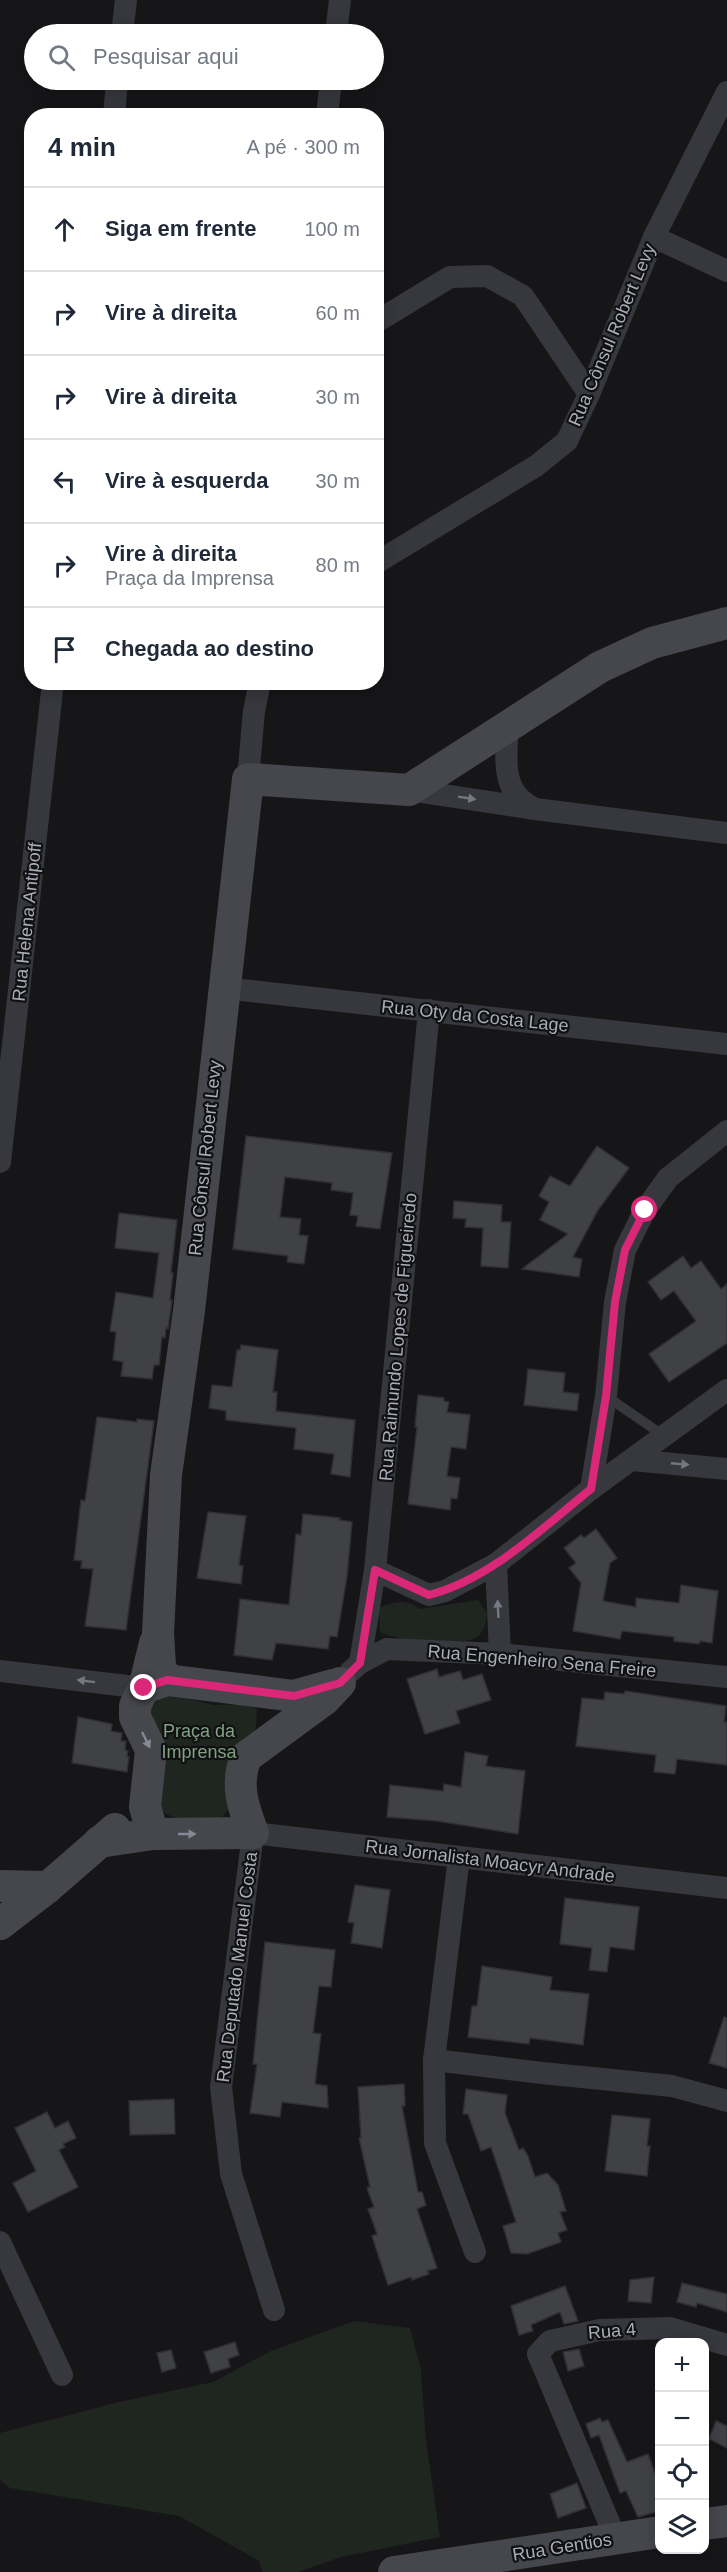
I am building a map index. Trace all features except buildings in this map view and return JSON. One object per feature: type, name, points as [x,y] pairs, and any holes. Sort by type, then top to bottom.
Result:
[{"type":"street","points":[[123,24],[126,0]]},
{"type":"street","points":[[337,24],[340,0]]},
{"type":"street","points":[[115,108],[116,90]]},
{"type":"street","points":[[328,108],[330,90]]},
{"type":"street","name":"Rua Cônsul Robert Levy","points":[[384,558],[536,465],[567,441],[654,237],[727,92]]},
{"type":"street","points":[[654,237],[727,272]]},
{"type":"street","points":[[384,317],[450,277],[486,276],[523,296],[589,394]]},
{"type":"street","points":[[409,790],[579,680],[625,654],[652,643],[727,623]]},
{"type":"street","points":[[692,632],[727,633]]},
{"type":"street","name":"Rua Helena Antipoff","points":[[0,1162],[52,690]]},
{"type":"street","name":"Rua Cônsul Robert Levy","points":[[156,1684],[160,1667],[158,1634],[166,1474],[189,1311],[254,711],[258,690]]},
{"type":"street","points":[[508,726],[506,759],[510,784],[521,802],[536,809]]},
{"type":"street","points":[[248,779],[409,790],[536,809],[727,833]]},
{"type":"street","name":"Rua Oty da Costa Lage","points":[[224,988],[723,1045]]},
{"type":"street","name":"Rua Raimundo Lopes de Figueiredo","points":[[350,1673],[375,1570],[429,1010]]},
{"type":"street","points":[[591,1489],[606,1396],[615,1302],[625,1250],[645,1210],[668,1178],[727,1131]]},
{"type":"street","points":[[375,1570],[429,1595],[445,1591],[495,1564],[591,1489],[727,1390]]},
{"type":"street","points":[[632,1460],[727,1469]]},
{"type":"street","points":[[495,1564],[500,1654]]},
{"type":"street","name":"Rua Engenheiro Sena Freire","points":[[350,1673],[387,1650],[500,1654],[727,1677]]},
{"type":"street","points":[[0,1671],[294,1696],[350,1673]]},
{"type":"street","points":[[99,1842],[153,1834],[221,1834],[247,1820],[240,1771],[246,1757],[325,1699],[350,1673]]},
{"type":"street","points":[[153,1834],[145,1808],[151,1750],[135,1717],[135,1706],[156,1684]]},
{"type":"street","points":[[262,1692],[271,1723],[268,1740]]},
{"type":"street","points":[[0,1924],[48,1887],[128,1817],[146,1796]]},
{"type":"street","name":"Rua Jornalista Moacyr Andrade","points":[[247,1820],[459,1857],[727,1888]]},
{"type":"street","name":"Rua Deputado Manuel Costa","points":[[247,1820],[221,2087],[231,2174],[274,2310]]},
{"type":"street","points":[[459,1857],[434,2060],[435,2143],[475,2252]]},
{"type":"street","points":[[0,1886],[48,1887]]},
{"type":"street","points":[[434,2060],[672,2086],[727,2101]]},
{"type":"street","points":[[0,2242],[62,2375]]},
{"type":"street","name":"Rua 4","points":[[616,2539],[538,2354],[550,2341],[600,2330],[670,2328],[727,2345]]},
{"type":"street","points":[[709,2523],[727,2521]]},
{"type":"street","name":"Rua Gentios","points":[[394,2572],[655,2533]]},
{"type":"lane","points":[[606,1396],[664,1436]]},
{"type":"green space","points":[[478,1600],[487,1613],[485,1624],[478,1636],[466,1641],[428,1642],[380,1632],[379,1608],[390,1604],[405,1602],[420,1609]]},
{"type":"green space","name":"Praça da Imprensa","points":[[169,1694],[213,1705],[251,1704],[257,1710],[256,1727],[228,1801],[228,1810],[220,1820],[180,1818],[159,1809],[155,1724],[150,1712],[158,1698]]},
{"type":"green space","points":[[354,2321],[410,2328],[421,2370],[426,2441],[440,2537],[341,2557],[298,2572],[263,2572],[258,2560],[179,2516],[10,2488],[0,2480],[0,2433],[119,2402],[213,2382],[271,2351]]},
{"type":"route","points":[[144,1688],[167,1680],[294,1696],[340,1683],[360,1663],[375,1570],[429,1595],[445,1591],[495,1564],[591,1489],[606,1396],[615,1302],[625,1250],[645,1210]]}]
